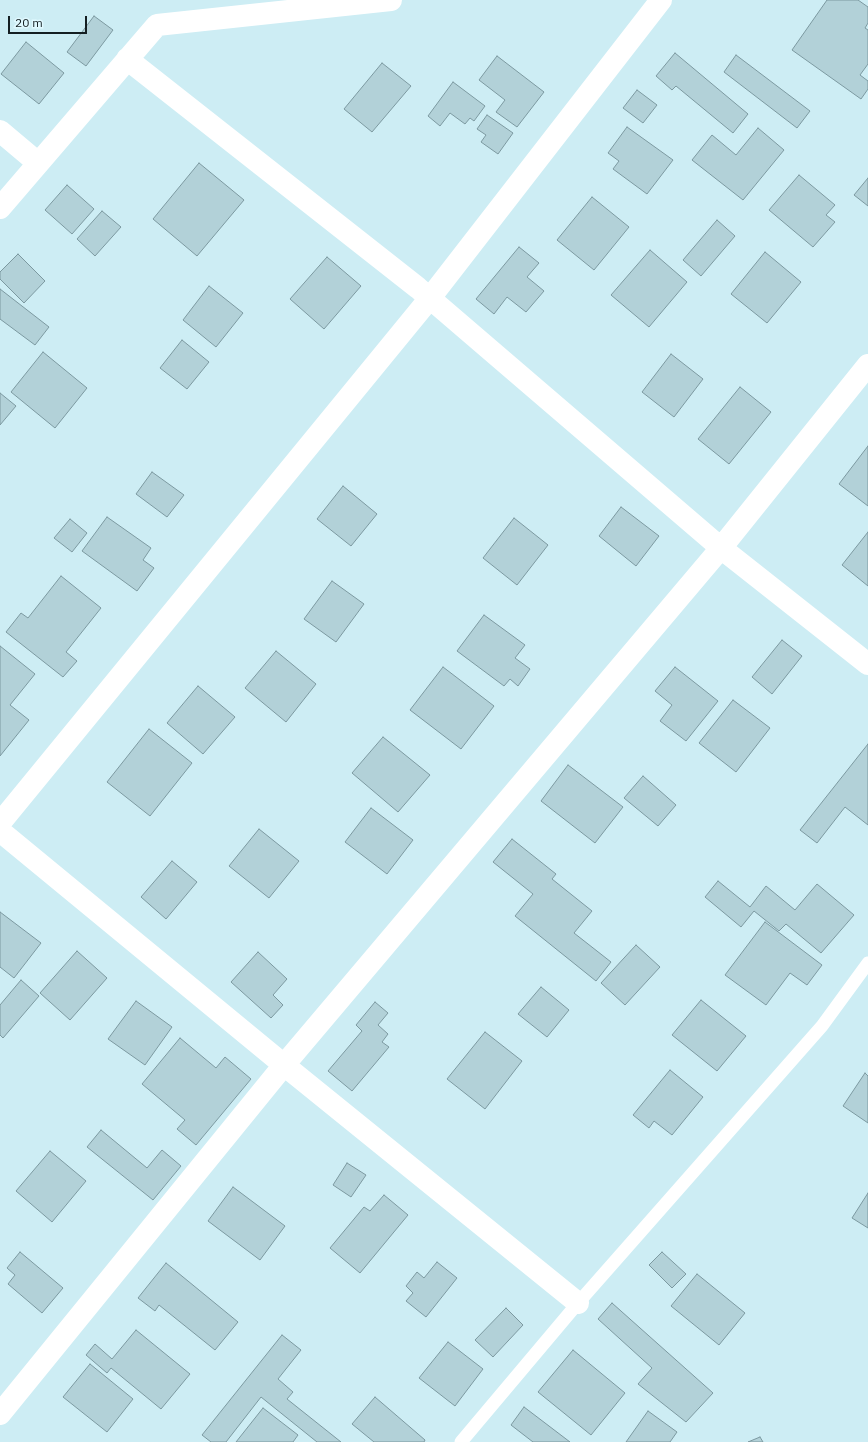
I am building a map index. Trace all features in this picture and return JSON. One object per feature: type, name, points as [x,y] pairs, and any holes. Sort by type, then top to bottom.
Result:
[{"type":"street","points":[[0,208],[157,25],[391,0]]},
{"type":"street","points":[[0,823],[430,298],[660,0]]},
{"type":"street","points":[[127,59],[430,298],[721,548],[868,664]]},
{"type":"street","points":[[0,131],[38,164]]},
{"type":"street","points":[[0,1414],[284,1065],[721,548],[868,365]]},
{"type":"street","points":[[0,831],[284,1065],[578,1302]]},
{"type":"lane","points":[[461,1442],[578,1302],[822,1026],[868,963]]},
{"type":"building","points":[[827,0],[858,0],[868,7],[868,23],[865,28],[868,30],[868,64],[860,75],[868,81],[868,89],[861,99],[792,50]]},
{"type":"building","points":[[94,16],[113,30],[86,66],[67,52]]},
{"type":"building","points":[[26,42],[64,73],[39,104],[1,74]]},
{"type":"building","points":[[675,53],[748,114],[733,133],[676,86],[672,90],[656,76]]},
{"type":"building","points":[[736,55],[810,111],[797,128],[724,72]]},
{"type":"building","points":[[497,56],[544,92],[517,127],[496,112],[505,100],[479,80]]},
{"type":"building","points":[[382,63],[411,86],[372,132],[344,109]]},
{"type":"building","points":[[453,82],[485,106],[474,121],[470,118],[465,124],[450,113],[440,126],[428,116]]},
{"type":"building","points":[[637,90],[657,105],[643,123],[623,108]]},
{"type":"building","points":[[487,115],[513,133],[498,154],[481,142],[486,135],[477,129]]},
{"type":"building","points":[[627,127],[673,160],[647,194],[613,169],[619,161],[608,153]]},
{"type":"building","points":[[758,128],[784,150],[743,200],[692,160],[712,135],[736,155]]},
{"type":"building","points":[[199,163],[244,200],[197,256],[153,219]]},
{"type":"building","points":[[799,175],[835,205],[826,215],[835,222],[813,247],[769,210]]},
{"type":"building","points":[[868,178],[868,206],[854,195]]},
{"type":"building","points":[[67,185],[94,209],[72,234],[45,210]]},
{"type":"building","points":[[592,197],[629,227],[594,270],[557,240]]},
{"type":"building","points":[[102,211],[121,227],[95,256],[77,239]]},
{"type":"building","points":[[717,220],[735,236],[701,276],[683,260]]},
{"type":"building","points":[[519,247],[539,263],[527,277],[544,291],[526,312],[507,297],[494,314],[476,299]]},
{"type":"building","points":[[650,250],[687,282],[649,327],[611,295]]},
{"type":"building","points":[[765,252],[801,282],[767,323],[731,294]]},
{"type":"building","points":[[18,254],[45,281],[24,303],[0,279],[0,272]]},
{"type":"building","points":[[327,257],[361,286],[324,329],[290,299]]},
{"type":"building","points":[[209,286],[243,313],[216,347],[183,320]]},
{"type":"building","points":[[0,289],[49,327],[35,345],[0,319]]},
{"type":"building","points":[[182,340],[209,362],[187,389],[160,368]]},
{"type":"building","points":[[43,352],[87,388],[55,428],[11,392]]},
{"type":"building","points":[[671,354],[703,379],[674,417],[642,392]]},
{"type":"building","points":[[740,387],[771,412],[729,464],[698,439]]},
{"type":"building","points":[[0,393],[16,406],[0,425]]},
{"type":"building","points":[[868,446],[868,506],[839,484]]},
{"type":"building","points":[[152,472],[184,495],[167,517],[136,494]]},
{"type":"building","points":[[343,486],[377,514],[351,546],[317,519]]},
{"type":"building","points":[[621,507],[659,536],[636,566],[599,536]]},
{"type":"building","points":[[107,517],[151,548],[143,560],[154,568],[137,591],[82,551]]},
{"type":"building","points":[[514,518],[548,545],[517,585],[483,558]]},
{"type":"building","points":[[70,519],[87,533],[72,552],[54,538]]},
{"type":"building","points":[[868,532],[868,586],[842,565]]},
{"type":"building","points":[[61,576],[101,608],[66,652],[77,661],[63,677],[6,632],[21,613],[28,618]]},
{"type":"building","points":[[332,581],[364,604],[336,642],[304,619]]},
{"type":"building","points":[[484,615],[525,645],[515,658],[530,669],[518,686],[510,679],[504,686],[457,651]]},
{"type":"building","points":[[782,640],[802,656],[772,694],[752,677]]},
{"type":"building","points":[[0,646],[35,674],[10,705],[29,720],[0,756]]},
{"type":"building","points":[[276,651],[316,684],[286,722],[245,688]]},
{"type":"building","points":[[443,667],[494,706],[461,749],[410,710]]},
{"type":"building","points":[[675,667],[718,701],[686,741],[660,721],[672,705],[655,691]]},
{"type":"building","points":[[198,686],[235,717],[203,754],[167,723]]},
{"type":"building","points":[[733,700],[770,728],[736,772],[699,743]]},
{"type":"building","points":[[149,729],[192,763],[150,816],[107,782]]},
{"type":"building","points":[[383,737],[430,775],[398,812],[352,773]]},
{"type":"building","points":[[868,744],[868,825],[845,807],[817,843],[800,830]]},
{"type":"building","points":[[568,765],[623,807],[595,843],[541,801]]},
{"type":"building","points":[[643,776],[676,805],[658,826],[624,798]]},
{"type":"building","points":[[371,808],[413,840],[387,874],[345,842]]},
{"type":"building","points":[[259,829],[299,861],[269,898],[229,866]]},
{"type":"building","points":[[512,839],[556,874],[552,879],[592,911],[574,933],[611,962],[596,981],[515,916],[533,894],[493,862]]},
{"type":"building","points":[[172,861],[197,882],[166,919],[141,897]]},
{"type":"building","points":[[718,881],[750,907],[766,886],[795,910],[817,884],[854,915],[821,953],[786,924],[779,931],[754,911],[741,927],[705,897]]},
{"type":"building","points":[[0,912],[41,943],[14,978],[0,967]]},
{"type":"building","points":[[765,922],[822,965],[807,985],[790,973],[766,1005],[725,975]]},
{"type":"building","points":[[636,945],[660,967],[625,1005],[601,983]]},
{"type":"building","points":[[77,951],[107,978],[70,1020],[40,993]]},
{"type":"building","points":[[258,952],[287,979],[273,995],[283,1005],[271,1018],[231,982]]},
{"type":"building","points":[[21,980],[39,996],[3,1038],[0,1035],[0,1005]]},
{"type":"building","points":[[541,987],[569,1010],[547,1037],[518,1014]]},
{"type":"building","points":[[701,1000],[746,1036],[717,1071],[672,1035]]},
{"type":"building","points":[[136,1001],[172,1027],[145,1065],[108,1039]]},
{"type":"building","points":[[375,1002],[388,1013],[378,1025],[388,1034],[382,1042],[389,1047],[352,1091],[328,1071],[362,1031],[356,1025]]},
{"type":"building","points":[[485,1032],[522,1061],[485,1109],[447,1079]]},
{"type":"building","points":[[180,1038],[216,1068],[225,1057],[251,1079],[196,1145],[177,1129],[185,1120],[142,1084]]},
{"type":"building","points":[[670,1070],[703,1097],[672,1135],[654,1121],[649,1128],[633,1115]]},
{"type":"building","points":[[865,1073],[868,1076],[868,1123],[843,1106]]},
{"type":"building","points":[[101,1130],[147,1168],[162,1150],[181,1166],[153,1200],[87,1147]]},
{"type":"building","points":[[50,1151],[86,1181],[52,1222],[16,1191]]},
{"type":"building","points":[[347,1163],[366,1175],[351,1197],[333,1185]]},
{"type":"building","points":[[233,1187],[285,1226],[260,1260],[208,1221]]},
{"type":"building","points":[[868,1193],[868,1228],[852,1218]]},
{"type":"building","points":[[384,1195],[408,1215],[360,1273],[330,1248],[364,1207],[370,1211]]},
{"type":"building","points":[[20,1252],[63,1288],[42,1313],[8,1284],[15,1275],[7,1268]]},
{"type":"building","points":[[662,1252],[686,1274],[672,1288],[649,1265]]},
{"type":"building","points":[[437,1262],[457,1278],[426,1317],[406,1301],[413,1293],[406,1286],[417,1272],[424,1278]]},
{"type":"building","points":[[166,1263],[238,1322],[215,1350],[159,1305],[155,1311],[138,1298]]},
{"type":"building","points":[[697,1274],[745,1313],[719,1345],[671,1306]]},
{"type":"building","points":[[612,1303],[713,1393],[686,1422],[638,1384],[652,1368],[598,1319]]},
{"type":"building","points":[[506,1308],[523,1325],[493,1357],[475,1340]]},
{"type":"building","points":[[136,1330],[190,1374],[161,1409],[111,1368],[107,1373],[86,1355],[95,1344],[112,1359]]},
{"type":"building","points":[[282,1335],[301,1350],[278,1379],[293,1392],[287,1399],[341,1442],[317,1442],[261,1397],[226,1442],[211,1442],[202,1435]]},
{"type":"building","points":[[448,1342],[483,1369],[455,1406],[419,1378]]},
{"type":"building","points":[[573,1350],[625,1393],[591,1435],[538,1392]]},
{"type":"building","points":[[90,1364],[133,1399],[107,1432],[63,1397]]},
{"type":"building","points":[[375,1397],[425,1440],[424,1442],[374,1442],[352,1424]]},
{"type":"building","points":[[524,1407],[570,1442],[533,1442],[511,1425]]},
{"type":"building","points":[[263,1408],[298,1435],[293,1442],[236,1442]]},
{"type":"building","points":[[648,1411],[677,1432],[670,1442],[626,1442]]},
{"type":"building","points":[[760,1437],[763,1442],[748,1442]]}]
